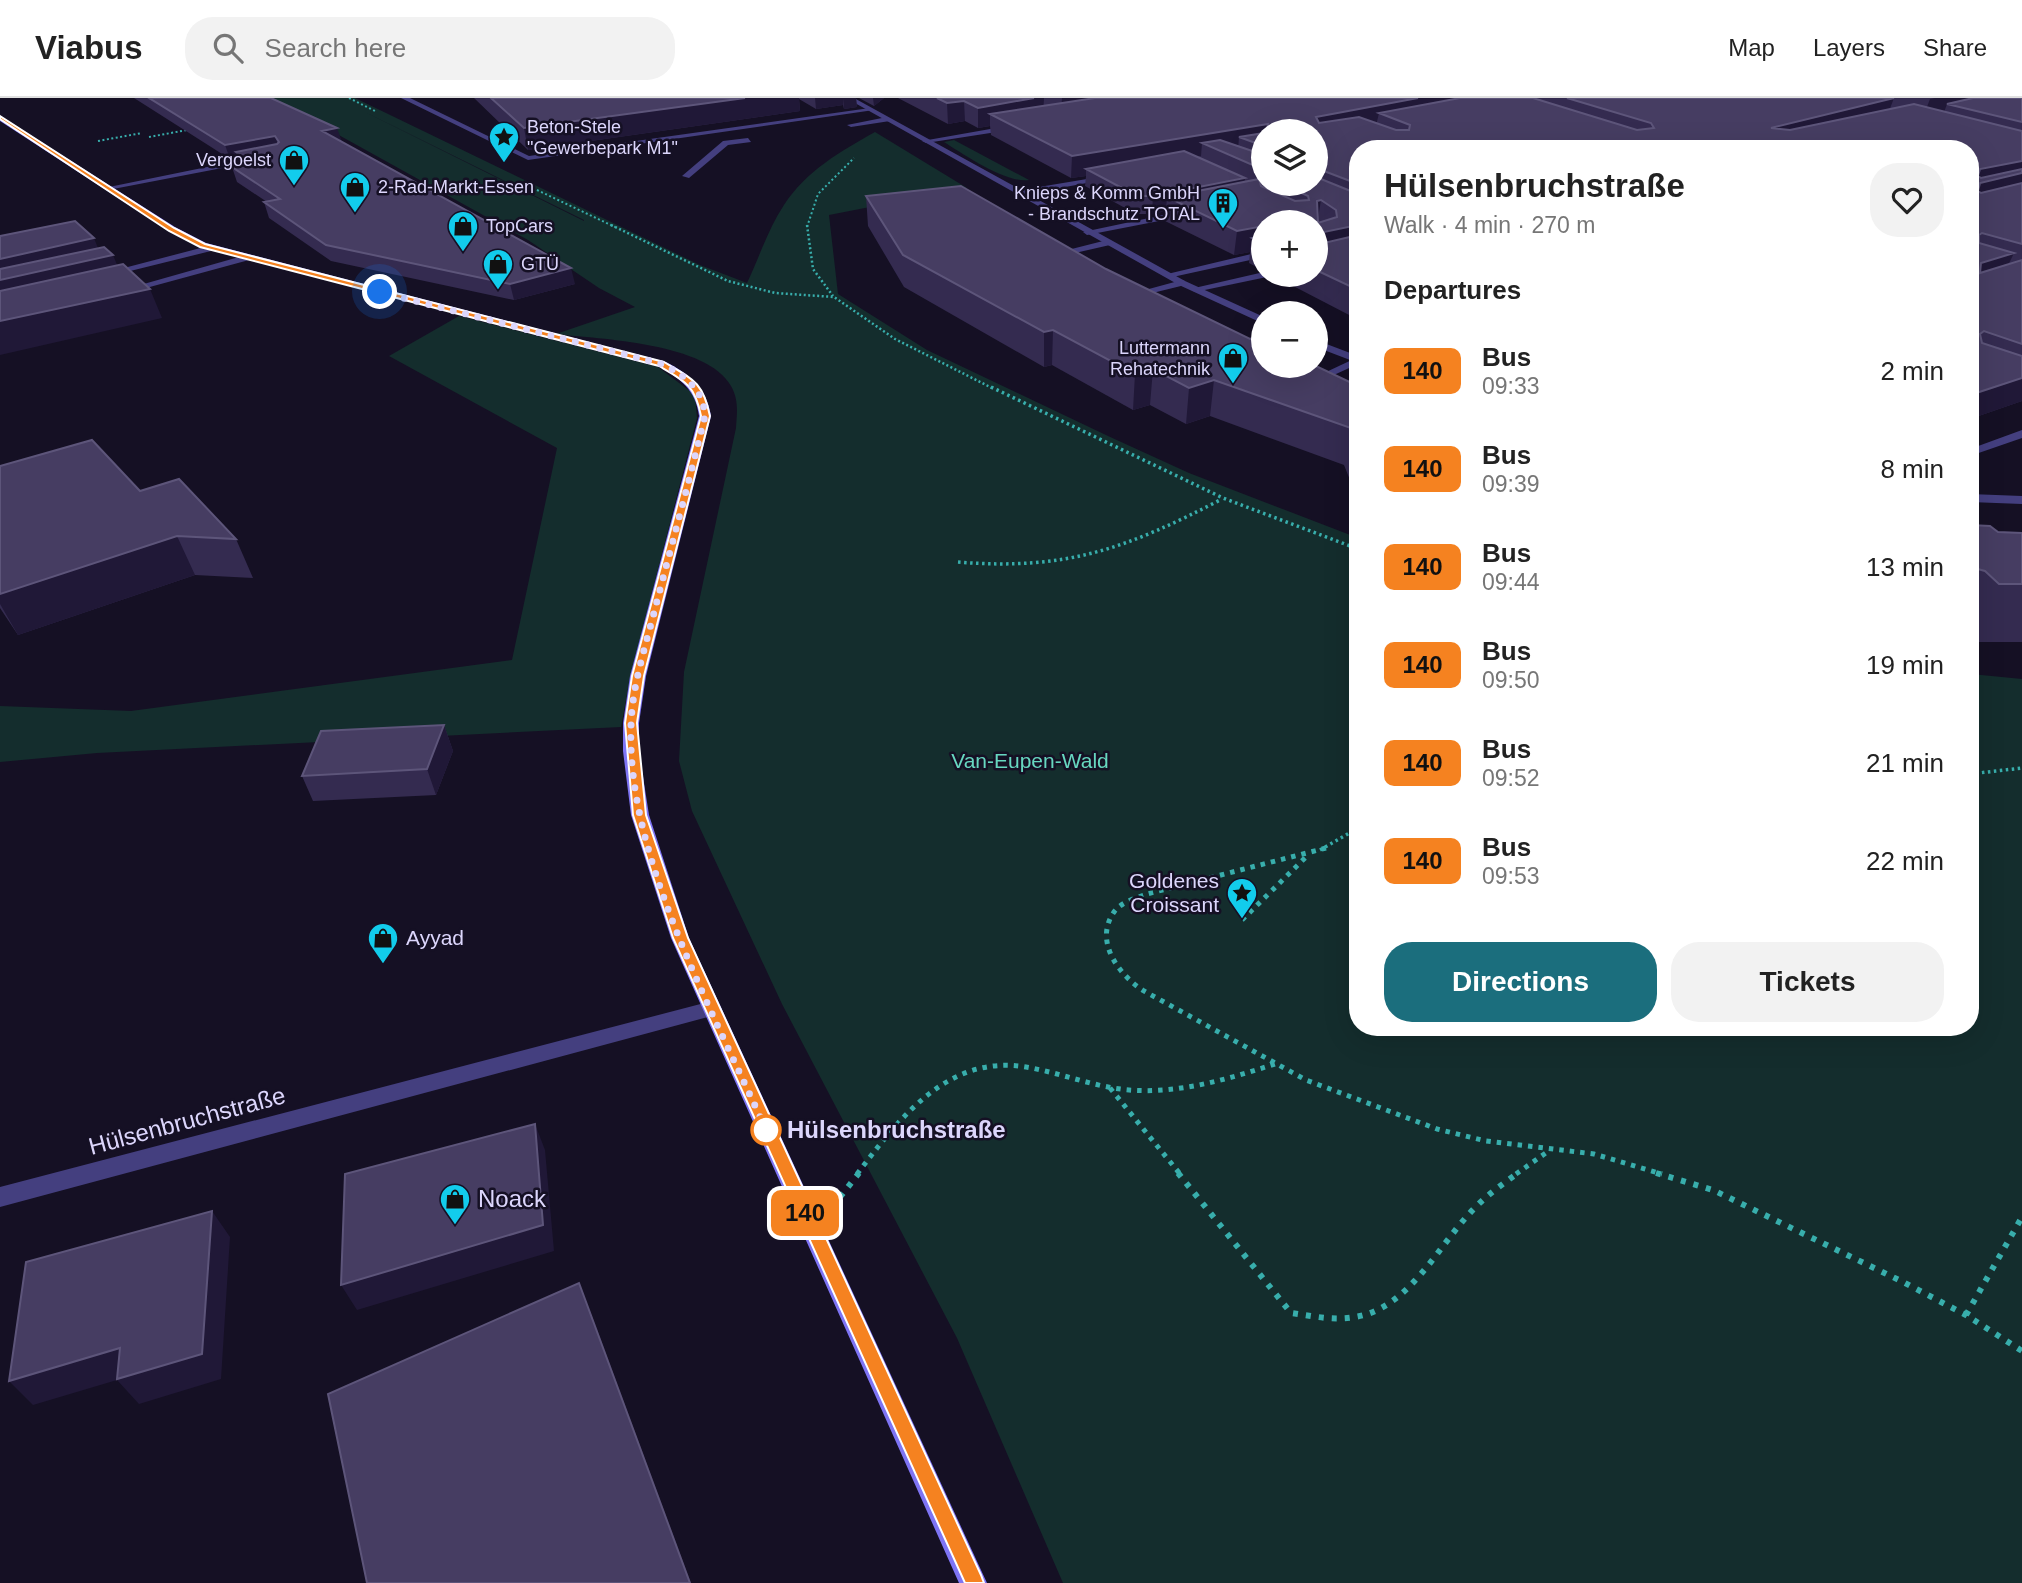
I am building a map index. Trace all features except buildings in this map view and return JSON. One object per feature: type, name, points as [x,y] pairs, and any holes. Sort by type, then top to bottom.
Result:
[{"type":"main road","points":[[0,118],[188,239],[246,258],[662,364],[687,379],[701,394],[705,416],[638,676],[631,723],[631,751],[640,815],[680,938],[973,1583]]},
{"type":"street","points":[[404,98],[528,158],[870,110]]},
{"type":"street","points":[[849,98],[1107,243],[1182,283],[1251,315]]},
{"type":"street","points":[[809,111],[820,117]]},
{"type":"street","points":[[844,126],[887,119]]},
{"type":"street","points":[[926,141],[1024,125]]},
{"type":"street","points":[[686,176],[726,143],[753,139]]},
{"type":"street","points":[[108,188],[265,157]]},
{"type":"street","points":[[1019,193],[1116,176]]},
{"type":"street","points":[[1087,232],[1193,212]]},
{"type":"street","points":[[1052,255],[1107,243]]},
{"type":"street","points":[[96,276],[212,248]]},
{"type":"street","points":[[1168,275],[1251,257]]},
{"type":"street","points":[[107,295],[246,258]]},
{"type":"street","points":[[1195,289],[1251,278]]},
{"type":"street","points":[[1116,299],[1182,283]]},
{"type":"street","points":[[1328,348],[1349,356]]},
{"type":"street","points":[[1298,387],[1349,364]]},
{"type":"street","points":[[1979,450],[2022,434]]},
{"type":"street","points":[[1979,498],[2022,500]]},
{"type":"street","name":"Hülsenbruchstraße","points":[[0,1197],[712,1009]]},
{"type":"path","points":[[349,98],[379,113]]},
{"type":"path","points":[[149,137],[189,129]]},
{"type":"path","points":[[96,141],[142,133]]},
{"type":"path","points":[[856,157],[818,194],[807,226],[813,269],[834,297],[872,324],[928,356],[1095,439],[1223,498],[1349,546]]},
{"type":"path","points":[[527,185],[728,281],[775,293],[834,297]]},
{"type":"path","points":[[958,562],[1031,567],[1095,556],[1134,543],[1223,498]]},
{"type":"path","points":[[1979,773],[2022,768]]},
{"type":"path","points":[[1349,836],[1309,854],[1147,894],[1114,912],[1108,928],[1112,965],[1126,980],[1306,1080],[1437,1129],[1486,1141],[1594,1154],[1713,1190],[1966,1315],[2022,1351]]},
{"type":"path","points":[[1242,920],[1309,854]]},
{"type":"path","points":[[813,1230],[875,1152],[922,1100],[938,1086],[960,1073],[982,1065],[1006,1065],[1110,1088],[1154,1090],[1214,1083],[1275,1063]]},
{"type":"path","points":[[1110,1088],[1291,1313],[1319,1320],[1361,1317],[1401,1298],[1471,1211],[1551,1149]]},
{"type":"path","points":[[1966,1315],[2022,1217]]},
{"type":"green space","name":"Van-Eupen-Wald","points":[[272,98],[355,98],[700,265],[747,283],[773,224],[793,193],[825,163],[875,132],[967,188],[829,215],[838,294],[927,350],[1108,436],[1189,473],[1349,535],[1349,1036],[1979,1036],[1979,675],[2022,679],[2022,1583],[1063,1583],[957,1338],[782,1004],[692,811],[679,761],[684,672],[736,428],[737,407],[734,391],[719,372],[700,360],[677,352],[625,341],[556,334],[635,307],[599,288],[528,240]],"holes":[[[363,111],[584,220],[584,221]]]},
{"type":"green space","points":[[954,140],[1029,180],[997,173],[944,142]]},
{"type":"green space","points":[[459,316],[658,367],[695,395],[697,418],[630,678],[621,727],[97,753],[0,762],[0,706],[131,711],[512,660],[557,448],[389,356]]},
{"type":"bus line","name":"140","points":[[0,118],[172,229],[203,245],[662,364],[687,379],[701,394],[705,404],[705,416],[638,676],[631,723],[631,751],[640,815],[680,938],[973,1583]]},
{"type":"place","name":"Beton-Stele \"Gewerbepark M1\"","points":[[504,164]]},
{"type":"place","name":"Vergoelst","points":[[294,187]]},
{"type":"place","name":"2-Rad-Markt-Essen","points":[[355,214]]},
{"type":"place","name":"Knieps & Komm GmbH - Brandschutz TOTAL","points":[[1223,230]]},
{"type":"place","name":"TopCars","points":[[463,253]]},
{"type":"place","name":"GTÜ","points":[[498,291]]},
{"type":"place","name":"Luttermann Rehatechnik","points":[[1233,385]]},
{"type":"place","name":"Goldenes Croissant","points":[[1242,920]]},
{"type":"place","name":"Ayyad","points":[[383,965]]},
{"type":"place","name":"Hülsenbruchstraße","points":[[766,1130]]},
{"type":"place","name":"Noack","points":[[455,1226]]},
{"type":"route","points":[[380,292],[662,364],[687,379],[701,394],[705,404],[705,416],[638,676],[631,723],[631,751],[640,815],[680,938],[766,1130]]}]
